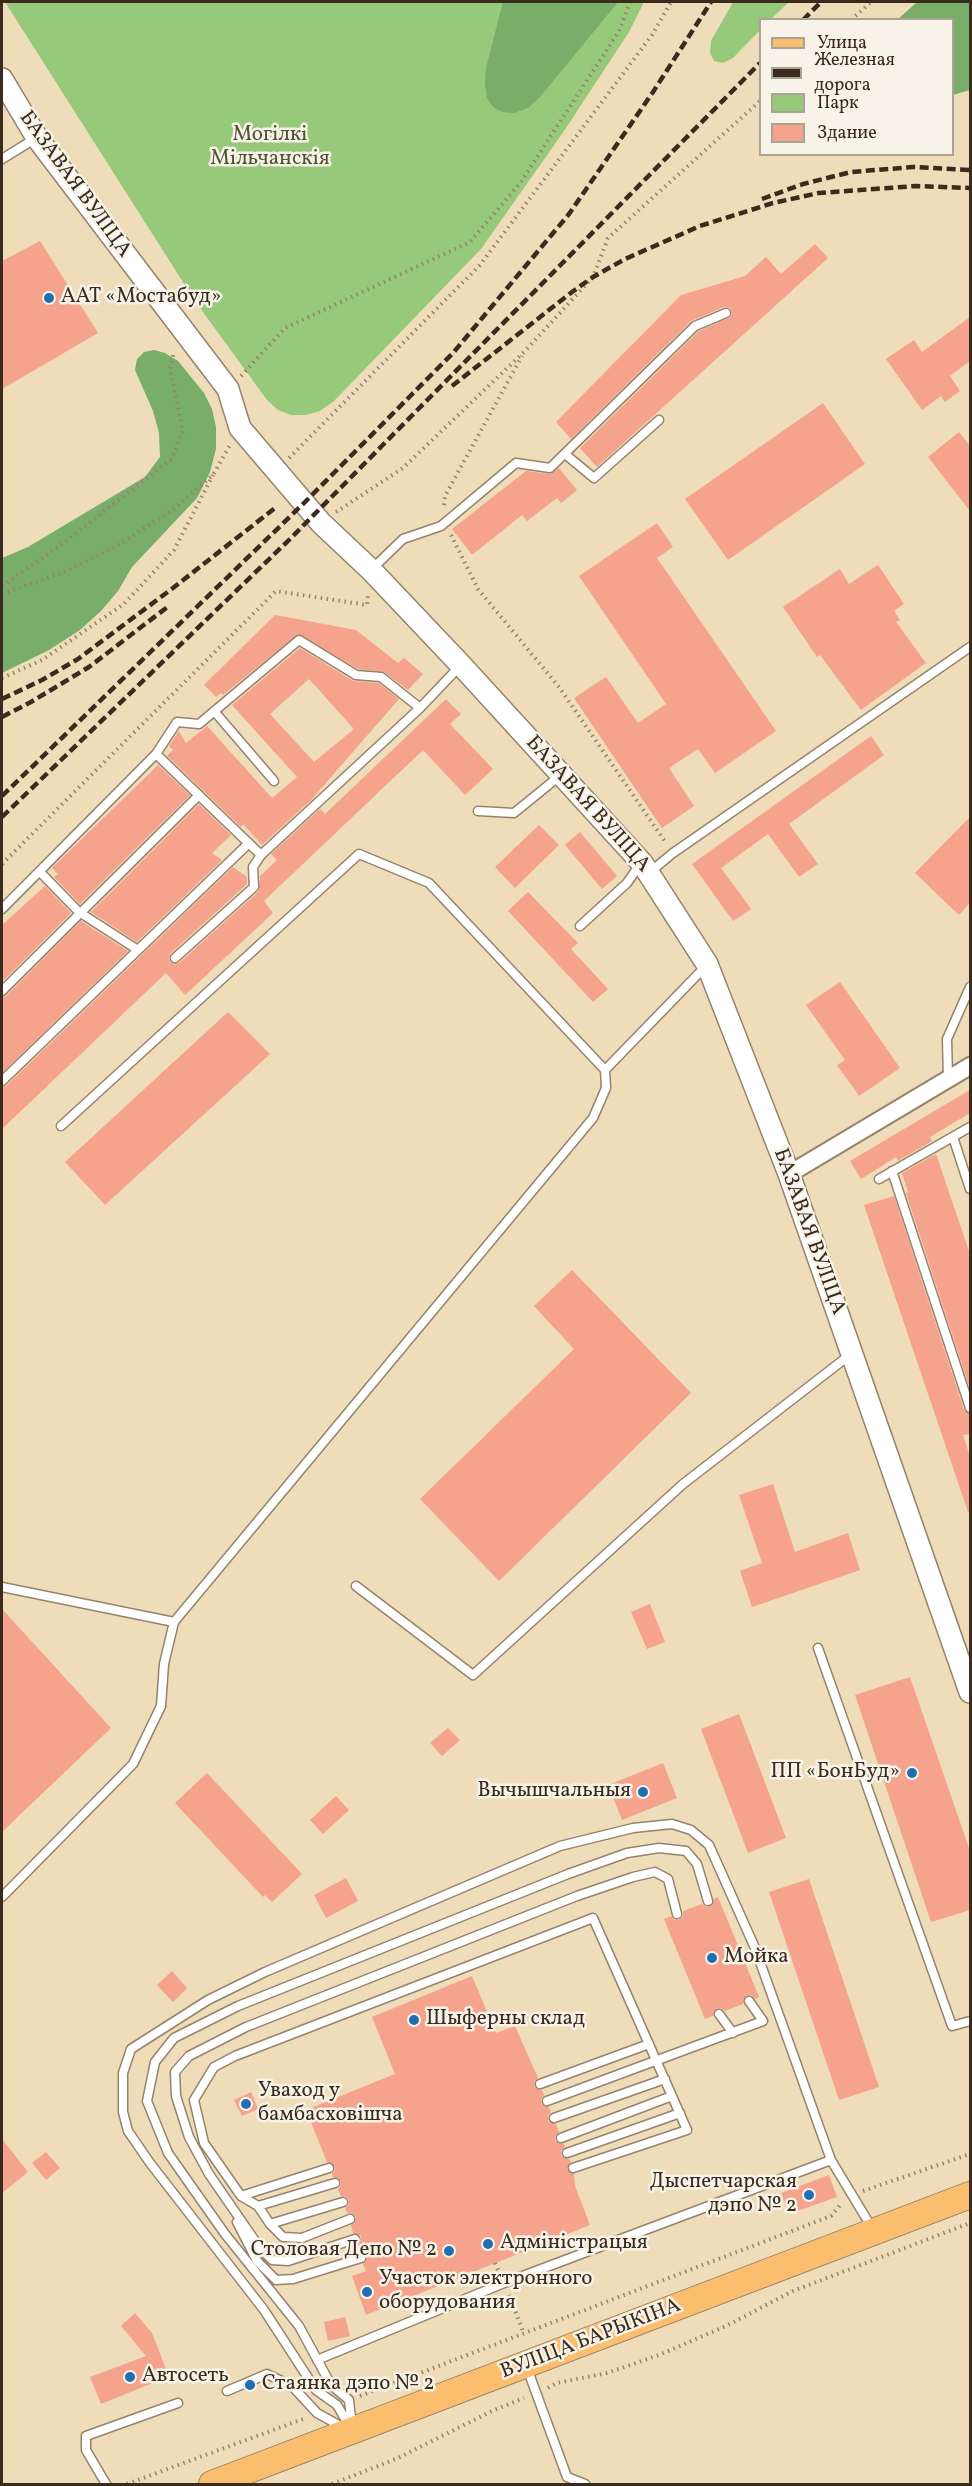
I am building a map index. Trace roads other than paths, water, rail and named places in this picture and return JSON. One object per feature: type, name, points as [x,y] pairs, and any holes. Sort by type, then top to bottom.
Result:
[{"type":"main road","name":"ВУЛІЦА БАРЫКІНА","points":[[212,2484],[970,2195]]},
{"type":"street","name":"БАЗАВАЯ ВУЛІЦА","points":[[2,79],[37,138],[228,389],[240,428],[321,523],[371,570],[461,664],[645,868],[708,964],[789,1174],[851,1353],[967,1670],[970,1692]]},
{"type":"street","points":[[789,1174],[970,1066]]},
{"type":"lane","points":[[2,159],[37,138]]},
{"type":"lane","points":[[371,570],[403,539],[441,526],[516,463],[550,468],[695,326],[726,313]]},
{"type":"lane","points":[[565,454],[594,478],[659,420]]},
{"type":"lane","points":[[2,909],[156,754],[177,722],[199,724],[300,640],[356,675],[381,677],[420,708]]},
{"type":"lane","points":[[580,926],[645,868],[673,853],[970,647]]},
{"type":"lane","points":[[175,958],[254,888],[253,867],[261,855],[420,708],[461,664]]},
{"type":"lane","points":[[214,711],[274,781]]},
{"type":"lane","points":[[156,754],[261,855]]},
{"type":"lane","points":[[477,811],[514,813],[562,774]]},
{"type":"lane","points":[[2,991],[199,795]]},
{"type":"lane","points":[[2,1081],[249,843]]},
{"type":"lane","points":[[2,1897],[133,1764],[161,1706],[164,1664],[174,1622],[593,1118],[606,1088],[605,1070],[429,883],[359,854],[61,1126]]},
{"type":"lane","points":[[40,872],[79,912],[138,951]]},
{"type":"lane","points":[[605,1070],[708,964]]},
{"type":"lane","points":[[948,1079],[947,1039],[970,987]]},
{"type":"lane","points":[[879,1179],[970,1127]]},
{"type":"lane","points":[[953,1137],[970,1189]]},
{"type":"lane","points":[[892,1171],[970,1408]]},
{"type":"lane","points":[[356,1586],[473,1675],[683,1484],[851,1353]]},
{"type":"lane","points":[[2,1587],[174,1622]]},
{"type":"lane","points":[[818,1648],[952,2026],[970,2021]]},
{"type":"lane","points":[[352,2432],[337,2405],[316,2390],[264,2310],[128,2131],[123,2112],[123,2073],[131,2049],[208,2000],[265,1972],[560,1846],[633,1828],[672,1824],[691,1830],[709,1845],[755,1948],[831,2160],[854,2194],[873,2231]]},
{"type":"lane","points":[[352,2432],[350,2400],[331,2385],[299,2326],[225,2234],[168,2153],[147,2101],[155,2062],[174,2038],[238,2006],[568,1874],[627,1853],[659,1848],[686,1851],[697,1864],[708,1901]]},
{"type":"lane","points":[[361,2258],[293,2279],[276,2280],[257,2261],[189,2137],[176,2096],[176,2072],[189,2056],[246,2027],[577,1896],[633,1877],[655,1872],[668,1880],[677,1914]]},
{"type":"lane","points":[[350,2219],[302,2238],[283,2237],[270,2224],[258,2206],[241,2196],[204,2143],[194,2100],[214,2067],[235,2056],[593,1918],[687,2130],[573,2168]]},
{"type":"lane","points":[[547,2101],[657,2062],[762,2021],[749,2001]]},
{"type":"lane","points":[[719,2014],[733,2033]]},
{"type":"lane","points":[[540,2084],[649,2044]]},
{"type":"lane","points":[[554,2118],[665,2079]]},
{"type":"lane","points":[[561,2138],[672,2096]]},
{"type":"lane","points":[[567,2153],[680,2113]]},
{"type":"lane","points":[[317,2360],[504,2283],[831,2160]]},
{"type":"lane","points":[[241,2196],[329,2168]]},
{"type":"lane","points":[[258,2206],[335,2183]]},
{"type":"lane","points":[[221,2193],[260,2248],[272,2260],[288,2261],[355,2239]]},
{"type":"lane","points":[[270,2224],[343,2202]]},
{"type":"lane","points":[[526,2365],[567,2477],[585,2484]]},
{"type":"lane","points":[[227,2391],[267,2374],[292,2386],[317,2413],[352,2432]]},
{"type":"lane","points":[[106,2484],[86,2450],[86,2436],[178,2403]]},
{"type":"railway","points":[[2,796],[304,503],[453,353],[569,214],[653,92],[711,2]]},
{"type":"railway","points":[[805,18],[821,2]]},
{"type":"railway","points":[[2,817],[290,539],[759,64]]},
{"type":"railway","points":[[762,199],[803,184],[851,172],[913,167],[970,170]]},
{"type":"railway","points":[[452,386],[593,277],[625,259],[700,226],[773,203],[819,193],[916,186],[970,188]]},
{"type":"railway","points":[[2,699],[42,680],[78,659],[275,508]]},
{"type":"railway","points":[[2,717],[89,667],[170,605]]},
{"type":"place","name":"ААТ «Мостабуд»","points":[[49,298]]},
{"type":"place","name":"ПП «БонБуд»","points":[[912,1773]]},
{"type":"place","name":"Вычышчальныя","points":[[643,1792]]},
{"type":"place","name":"Мойка","points":[[712,1958]]},
{"type":"place","name":"Шыферны склад","points":[[414,2020]]},
{"type":"place","name":"Уваход у бамбасховішча","points":[[246,2104]]},
{"type":"place","name":"Дыспетчарская дэпо № 2","points":[[809,2195]]},
{"type":"place","name":"Адміністрацыя","points":[[488,2244]]},
{"type":"place","name":"Столовая Депо № 2","points":[[449,2251]]},
{"type":"place","name":"Участок электронного оборудования","points":[[367,2292]]},
{"type":"place","name":"Автосеть","points":[[130,2377]]},
{"type":"place","name":"Стаянка дэпо № 2","points":[[250,2385]]},
{"type":"park label","name":"Могілкі Мільчанскія","points":[[270,148]]}]
